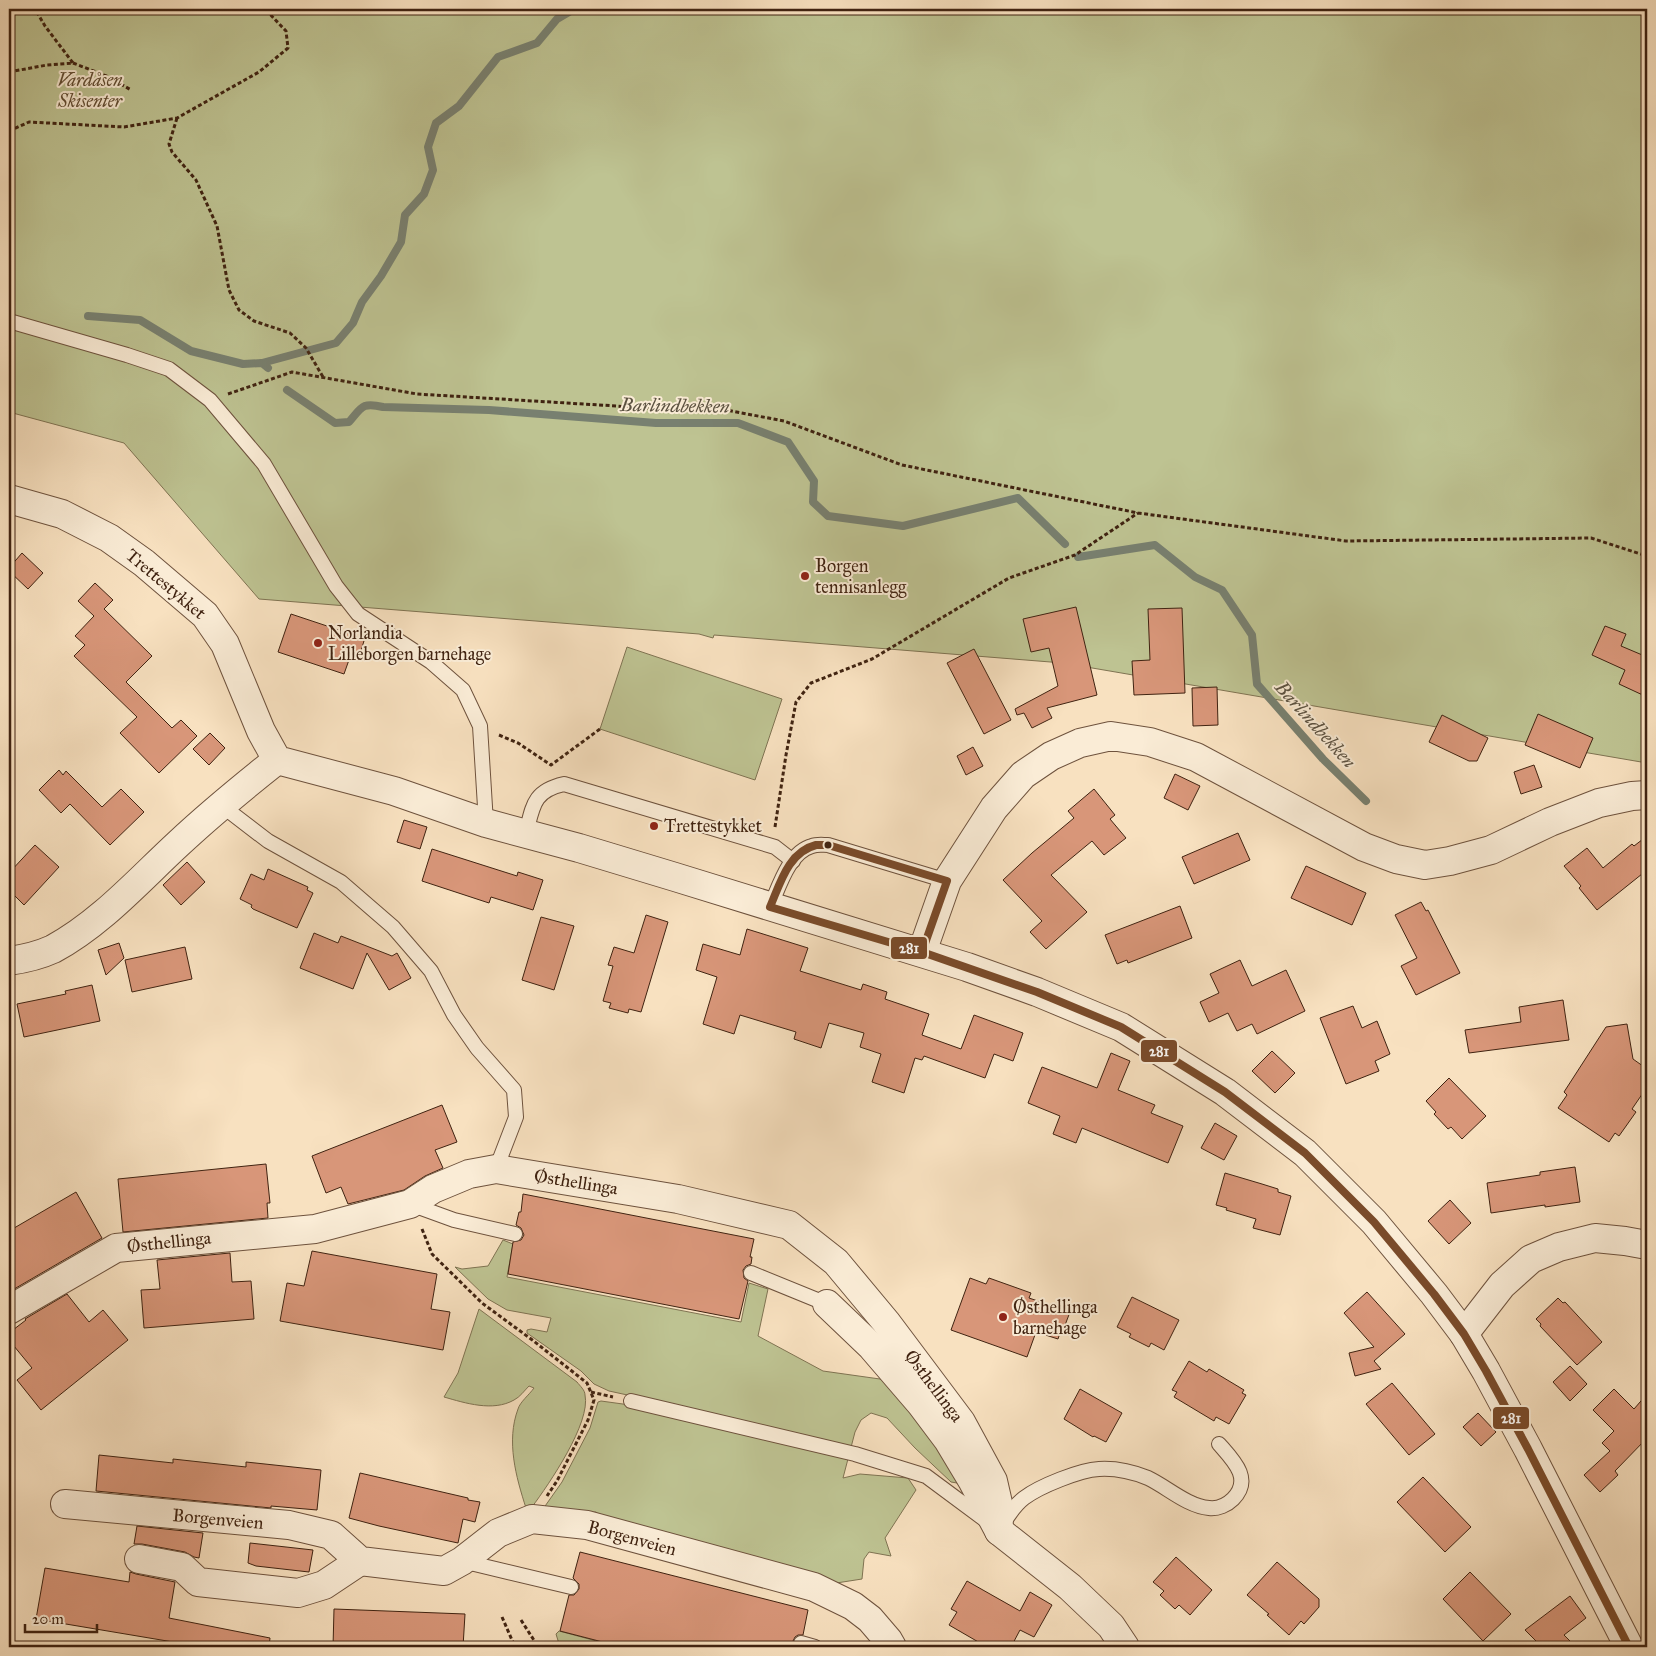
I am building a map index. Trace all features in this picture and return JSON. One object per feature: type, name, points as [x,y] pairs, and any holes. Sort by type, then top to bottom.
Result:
[{"type":"street","name":"Trettestykket","points":[[9,498],[62,514],[109,538],[144,562],[205,615],[225,644],[260,731],[277,760]]},
{"type":"street","points":[[922,952],[947,881],[994,808],[1023,774],[1058,753],[1080,744],[1112,736],[1150,742],[1196,757],[1364,847],[1396,859],[1425,865],[1450,861],[1491,850],[1550,822],[1599,803],[1647,795]]},
{"type":"street","points":[[9,961],[19,960],[52,949],[89,924],[221,805],[277,760],[394,791],[486,823],[596,853],[922,952],[1037,992],[1121,1027],[1225,1092],[1305,1154],[1374,1222],[1434,1294],[1464,1334],[1486,1371],[1629,1647]]},
{"type":"street","name":"Østhellinga","points":[[9,1310],[116,1248],[315,1229],[410,1204],[433,1189],[469,1174],[496,1169],[678,1198],[789,1225],[836,1262],[886,1322],[961,1422],[992,1481],[998,1503],[999,1530]]},
{"type":"street","points":[[1464,1334],[1502,1285],[1532,1259],[1559,1247],[1595,1238],[1626,1240],[1647,1245]]},
{"type":"street","name":"Østhellinga","points":[[827,1304],[872,1347],[922,1404],[948,1440],[999,1530],[1070,1588],[1111,1626],[1125,1647]]},
{"type":"street","name":"Borgenveien","points":[[65,1504],[288,1525],[331,1535],[360,1561],[444,1571],[462,1561],[498,1533],[532,1519],[587,1525],[814,1587],[853,1606],[870,1619],[892,1647]]},
{"type":"street","points":[[138,1559],[182,1567],[198,1582],[298,1593],[324,1585],[360,1561]]},
{"type":"lane","points":[[9,321],[169,369],[210,400],[264,464],[336,586],[358,614],[430,662],[463,690],[480,726],[486,823]]},
{"type":"lane","points":[[526,834],[532,808],[537,798],[550,787],[564,784],[775,847],[793,860]]},
{"type":"lane","points":[[221,805],[268,840],[341,882],[393,927],[430,971],[454,1015],[477,1048],[514,1090],[516,1117],[496,1169]]},
{"type":"lane","points":[[770,906],[788,866],[800,852],[812,846],[828,845],[947,881]]},
{"type":"lane","points":[[410,1204],[454,1220],[515,1234]]},
{"type":"lane","points":[[751,1273],[827,1304]]},
{"type":"lane","name":"Østhellinga","points":[[631,1401],[855,1454],[926,1476],[999,1530]]},
{"type":"lane","points":[[999,1530],[1011,1510],[1024,1498],[1062,1480],[1097,1469],[1129,1472],[1147,1478],[1196,1505],[1220,1508],[1231,1501],[1238,1493],[1242,1482],[1240,1472],[1234,1461],[1219,1444]]},
{"type":"lane","points":[[462,1561],[571,1586]]},
{"type":"lane","points":[[801,1643],[815,1647]]},
{"type":"path","points":[[9,16],[14,9]]},
{"type":"path","points":[[35,9],[45,26],[74,63]]},
{"type":"path","points":[[9,131],[29,122],[124,127],[177,118],[259,72],[288,48],[286,31],[265,9]]},
{"type":"path","points":[[9,72],[48,65],[74,63],[108,77],[130,90]]},
{"type":"path","points":[[177,118],[169,144],[172,152],[196,180],[217,226],[229,290],[239,310],[254,320],[290,333],[306,348],[323,377]]},
{"type":"path","points":[[210,400],[292,372],[417,394],[666,409],[726,410],[784,421],[902,464],[1138,513],[1346,541],[1591,538],[1647,556]]},
{"type":"path","points":[[775,847],[776,818],[796,702],[811,683],[872,659],[1009,578],[1074,555],[1138,513]]},
{"type":"path","points":[[480,726],[518,743],[551,765],[600,729]]},
{"type":"path","points":[[410,1204],[432,1254],[482,1303],[586,1383],[591,1392],[594,1400],[588,1420],[557,1481],[532,1519]]},
{"type":"path","points":[[502,1617],[515,1647]]},
{"type":"path","points":[[521,1620],[541,1647]]},
{"type":"green space","name":"Vardåsen Skisenter","points":[[9,9],[1647,9],[1647,763],[1063,663],[714,635],[713,638],[699,634],[259,599],[124,443],[9,412]]},
{"type":"green space","points":[[627,647],[782,699],[755,780],[600,729]]},
{"type":"green space","points":[[503,1240],[513,1244],[507,1277],[741,1322],[749,1283],[768,1289],[758,1336],[823,1371],[887,1380],[925,1424],[959,1481],[957,1483],[951,1482],[887,1418],[871,1413],[861,1420],[855,1432],[843,1478],[860,1474],[908,1478],[916,1490],[885,1538],[891,1556],[869,1552],[864,1559],[862,1579],[830,1584],[613,1527],[596,1512],[577,1514],[543,1509],[562,1482],[590,1428],[598,1402],[630,1405],[632,1396],[609,1391],[594,1384],[581,1371],[527,1333],[527,1330],[531,1329],[547,1332],[551,1318],[507,1310],[488,1299],[455,1267],[462,1269],[488,1266]]},
{"type":"green space","points":[[479,1309],[577,1382],[585,1393],[582,1421],[575,1437],[558,1469],[532,1507],[526,1508],[519,1484],[514,1459],[513,1434],[514,1421],[519,1406],[534,1388],[529,1386],[520,1396],[506,1404],[488,1406],[444,1397],[458,1373]]},
{"type":"green space","points":[[559,1631],[619,1647],[560,1647],[556,1634]]},
{"type":"building","points":[[22,553],[43,573],[28,589],[9,571],[9,568]]},
{"type":"building","points":[[95,583],[113,600],[104,609],[152,656],[126,682],[172,728],[181,720],[197,736],[159,773],[120,733],[137,717],[74,656],[85,645],[75,636],[94,616],[78,601]]},
{"type":"building","points":[[1076,607],[1097,695],[1047,708],[1052,718],[1032,728],[1024,713],[1017,715],[1015,709],[1058,686],[1049,648],[1031,652],[1023,619]]},
{"type":"building","points":[[1182,608],[1185,693],[1134,695],[1132,661],[1150,660],[1148,609]]},
{"type":"building","points":[[291,614],[357,636],[355,638],[364,641],[358,660],[350,657],[344,674],[278,652]]},
{"type":"building","points":[[1605,626],[1626,634],[1621,646],[1647,657],[1647,697],[1619,684],[1625,670],[1592,655]]},
{"type":"building","points":[[974,649],[1011,720],[984,734],[947,663]]},
{"type":"building","points":[[1217,687],[1218,725],[1193,726],[1192,688]]},
{"type":"building","points":[[1538,714],[1593,738],[1580,768],[1525,745]]},
{"type":"building","points":[[1442,715],[1488,738],[1477,761],[1469,761],[1429,742]]},
{"type":"building","points":[[210,733],[225,748],[209,765],[193,749]]},
{"type":"building","points":[[973,747],[983,766],[966,775],[957,756]]},
{"type":"building","points":[[1534,765],[1542,787],[1521,794],[1514,772]]},
{"type":"building","points":[[59,770],[63,775],[66,771],[102,807],[121,789],[144,812],[110,845],[70,804],[61,813],[39,790]]},
{"type":"building","points":[[1175,774],[1200,786],[1188,810],[1164,798]]},
{"type":"building","points":[[1094,789],[1115,815],[1110,819],[1126,838],[1104,855],[1092,841],[1051,875],[1087,912],[1046,949],[1030,932],[1042,921],[1003,880],[1074,818],[1068,811]]},
{"type":"building","points":[[404,820],[427,827],[420,849],[397,842]]},
{"type":"building","points":[[1238,833],[1250,860],[1194,884],[1182,857]]},
{"type":"building","points":[[1647,836],[1647,870],[1597,910],[1579,888],[1581,886],[1564,866],[1587,848],[1603,868],[1632,844],[1634,846]]},
{"type":"building","points":[[35,845],[59,867],[24,905],[9,890],[9,873]]},
{"type":"building","points":[[432,849],[517,876],[518,872],[543,880],[533,910],[491,897],[489,903],[422,881]]},
{"type":"building","points":[[187,862],[205,882],[181,905],[163,885]]},
{"type":"building","points":[[1306,866],[1366,893],[1352,925],[1291,898]]},
{"type":"building","points":[[268,869],[308,887],[307,890],[313,893],[297,928],[253,909],[252,905],[240,899],[251,874],[264,880]]},
{"type":"building","points":[[1421,902],[1426,911],[1428,910],[1460,973],[1416,995],[1401,966],[1417,958],[1395,915]]},
{"type":"building","points":[[1180,906],[1192,938],[1128,963],[1127,960],[1117,964],[1105,935]]},
{"type":"building","points":[[646,915],[668,922],[641,1012],[629,1009],[628,1013],[609,1008],[611,1003],[603,1001],[613,966],[608,965],[614,947],[634,953]]},
{"type":"building","points":[[541,917],[574,926],[554,990],[522,980]]},
{"type":"building","points":[[747,929],[808,948],[800,971],[861,990],[863,984],[887,992],[885,999],[929,1014],[922,1035],[961,1049],[974,1015],[1023,1033],[1013,1061],[994,1054],[985,1078],[924,1056],[922,1060],[915,1058],[904,1093],[872,1082],[881,1054],[860,1047],[864,1033],[829,1023],[821,1048],[794,1039],[796,1032],[740,1015],[734,1034],[703,1024],[717,977],[696,970],[703,944],[740,955]]},
{"type":"building","points":[[314,933],[338,943],[341,936],[392,956],[397,953],[411,978],[389,990],[367,953],[353,989],[300,968]]},
{"type":"building","points":[[119,943],[124,958],[106,975],[98,950]]},
{"type":"building","points":[[185,947],[192,979],[132,992],[125,960]]},
{"type":"building","points":[[1240,960],[1252,986],[1286,970],[1305,1011],[1257,1034],[1252,1024],[1237,1031],[1228,1013],[1209,1022],[1200,1002],[1219,993],[1210,974]]},
{"type":"building","points":[[92,985],[100,1021],[24,1037],[17,1004],[66,994],[65,991]]},
{"type":"building","points":[[1563,1000],[1569,1040],[1469,1053],[1465,1030],[1521,1022],[1519,1007]]},
{"type":"building","points":[[1353,1006],[1362,1028],[1377,1021],[1390,1054],[1375,1061],[1379,1071],[1346,1084],[1320,1018]]},
{"type":"building","points":[[1627,1024],[1633,1059],[1647,1069],[1647,1087],[1632,1109],[1636,1112],[1619,1136],[1615,1133],[1609,1142],[1558,1108],[1567,1095],[1564,1092],[1606,1027]]},
{"type":"building","points":[[1272,1051],[1295,1073],[1275,1093],[1252,1071]]},
{"type":"building","points":[[1111,1053],[1130,1061],[1118,1090],[1155,1105],[1151,1113],[1183,1126],[1168,1163],[1082,1128],[1076,1143],[1053,1134],[1060,1116],[1028,1103],[1042,1067],[1097,1088]]},
{"type":"building","points":[[1449,1078],[1486,1116],[1462,1139],[1451,1127],[1448,1129],[1434,1114],[1436,1112],[1426,1101]]},
{"type":"building","points":[[442,1105],[457,1142],[435,1150],[443,1168],[425,1176],[404,1190],[348,1204],[341,1187],[326,1193],[312,1156]]},
{"type":"building","points":[[1215,1123],[1237,1136],[1224,1160],[1201,1148]]},
{"type":"building","points":[[266,1164],[270,1203],[267,1203],[268,1218],[123,1232],[118,1179]]},
{"type":"building","points":[[1575,1167],[1580,1202],[1491,1213],[1487,1183],[1540,1175],[1540,1172]]},
{"type":"building","points":[[1225,1173],[1278,1189],[1278,1192],[1291,1196],[1280,1235],[1253,1228],[1256,1219],[1216,1205]]},
{"type":"building","points":[[76,1192],[102,1238],[9,1292],[9,1231]]},
{"type":"building","points":[[523,1194],[754,1239],[750,1257],[752,1257],[751,1264],[743,1270],[744,1278],[748,1281],[739,1319],[508,1274],[513,1242],[521,1240],[524,1235],[521,1228],[516,1225],[519,1212],[521,1212]]},
{"type":"building","points":[[1450,1200],[1471,1223],[1449,1244],[1428,1221]]},
{"type":"building","points":[[312,1251],[437,1274],[431,1309],[450,1312],[443,1350],[280,1321],[287,1283],[304,1286]]},
{"type":"building","points":[[230,1253],[232,1282],[251,1281],[254,1319],[144,1328],[141,1290],[160,1289],[157,1260]]},
{"type":"building","points":[[970,1278],[986,1284],[989,1278],[1031,1293],[1029,1298],[1070,1312],[1062,1333],[1060,1333],[1058,1339],[1036,1332],[1027,1357],[951,1330]]},
{"type":"building","points":[[1367,1292],[1405,1334],[1374,1361],[1381,1369],[1355,1376],[1349,1353],[1374,1347],[1344,1313]]},
{"type":"building","points":[[67,1294],[89,1322],[103,1310],[128,1340],[41,1410],[17,1380],[32,1368],[9,1340],[9,1333],[25,1319]]},
{"type":"building","points":[[1132,1297],[1179,1320],[1164,1350],[1151,1343],[1149,1347],[1129,1337],[1131,1334],[1117,1327]]},
{"type":"building","points":[[1558,1298],[1563,1303],[1565,1302],[1602,1342],[1577,1365],[1540,1326],[1541,1324],[1536,1319]]},
{"type":"building","points":[[1189,1361],[1207,1372],[1209,1369],[1244,1390],[1242,1393],[1246,1395],[1229,1424],[1216,1417],[1214,1421],[1174,1397],[1177,1392],[1172,1390]]},
{"type":"building","points":[[1570,1366],[1587,1384],[1570,1401],[1553,1382]]},
{"type":"building","points":[[1392,1383],[1435,1434],[1409,1455],[1366,1404]]},
{"type":"building","points":[[1080,1389],[1122,1413],[1106,1442],[1093,1437],[1064,1419]]},
{"type":"building","points":[[1614,1389],[1634,1409],[1647,1394],[1647,1438],[1615,1471],[1618,1475],[1600,1492],[1584,1475],[1610,1451],[1602,1443],[1614,1431],[1593,1410]]},
{"type":"building","points":[[1478,1413],[1496,1432],[1481,1446],[1463,1427]]},
{"type":"building","points":[[99,1455],[173,1463],[173,1459],[246,1467],[246,1462],[321,1470],[317,1510],[271,1506],[271,1508],[96,1491]]},
{"type":"building","points":[[360,1473],[480,1502],[475,1522],[463,1519],[458,1543],[349,1518]]},
{"type":"building","points":[[1423,1477],[1471,1527],[1445,1552],[1397,1502]]},
{"type":"building","points":[[137,1526],[203,1533],[199,1558],[185,1552],[134,1544]]},
{"type":"building","points":[[250,1543],[313,1550],[309,1572],[256,1566],[248,1563]]},
{"type":"building","points":[[580,1552],[808,1610],[803,1635],[795,1637],[793,1641],[794,1647],[622,1647],[560,1631],[569,1595],[574,1595],[579,1589],[579,1584],[573,1578]]},
{"type":"building","points":[[1176,1557],[1212,1590],[1190,1615],[1179,1605],[1175,1609],[1160,1595],[1164,1591],[1153,1582]]},
{"type":"building","points":[[1277,1562],[1319,1599],[1319,1607],[1304,1624],[1301,1621],[1289,1635],[1247,1595]]},
{"type":"building","points":[[45,1568],[129,1582],[130,1572],[175,1582],[169,1618],[270,1638],[269,1647],[203,1647],[36,1619]]},
{"type":"building","points":[[1470,1572],[1511,1614],[1483,1641],[1443,1599]]},
{"type":"building","points":[[967,1581],[1020,1611],[1030,1592],[1052,1605],[1034,1637],[1020,1630],[1011,1647],[987,1647],[949,1625],[957,1612],[951,1609]]},
{"type":"building","points":[[1570,1596],[1586,1618],[1564,1635],[1576,1647],[1542,1647],[1525,1630]]},
{"type":"building","points":[[334,1609],[465,1614],[463,1647],[333,1647]]},
{"type":"waterway","points":[[262,363],[336,343],[353,323],[362,302],[381,276],[401,242],[405,215],[424,194],[433,170],[428,147],[436,123],[459,106],[498,57],[537,43],[557,19],[574,9]]},
{"type":"waterway","name":"Barlindbekken","points":[[88,316],[140,320],[191,351],[243,364],[262,363],[268,368]]},
{"type":"waterway","name":"Barlindbekken","points":[[287,390],[335,423],[349,422],[360,409],[371,405],[489,410],[656,423],[738,423],[788,442],[814,481],[813,502],[828,516],[903,526],[1018,498],[1065,544]]},
{"type":"waterway","name":"Barlindbekken","points":[[1078,557],[1155,545],[1195,577],[1222,590],[1252,635],[1257,684],[1323,759],[1366,801]]},
{"type":"transit line","name":"281","points":[[816,845],[828,845],[947,881],[922,952],[770,907],[786,870],[798,854],[816,845]]},
{"type":"transit line","name":"281","points":[[922,952],[1037,992],[1121,1027],[1225,1092],[1305,1153],[1374,1222],[1434,1294],[1464,1334],[1528,1449],[1629,1647]]},
{"type":"place","name":"Borgen tennisanlegg","points":[[805,576]]},
{"type":"place","name":"Norlandia Lilleborgen barnehage","points":[[318,643]]},
{"type":"place","name":"Trettestykket","points":[[654,826]]},
{"type":"place","name":"Østhellinga barnehage","points":[[1003,1317]]}]
